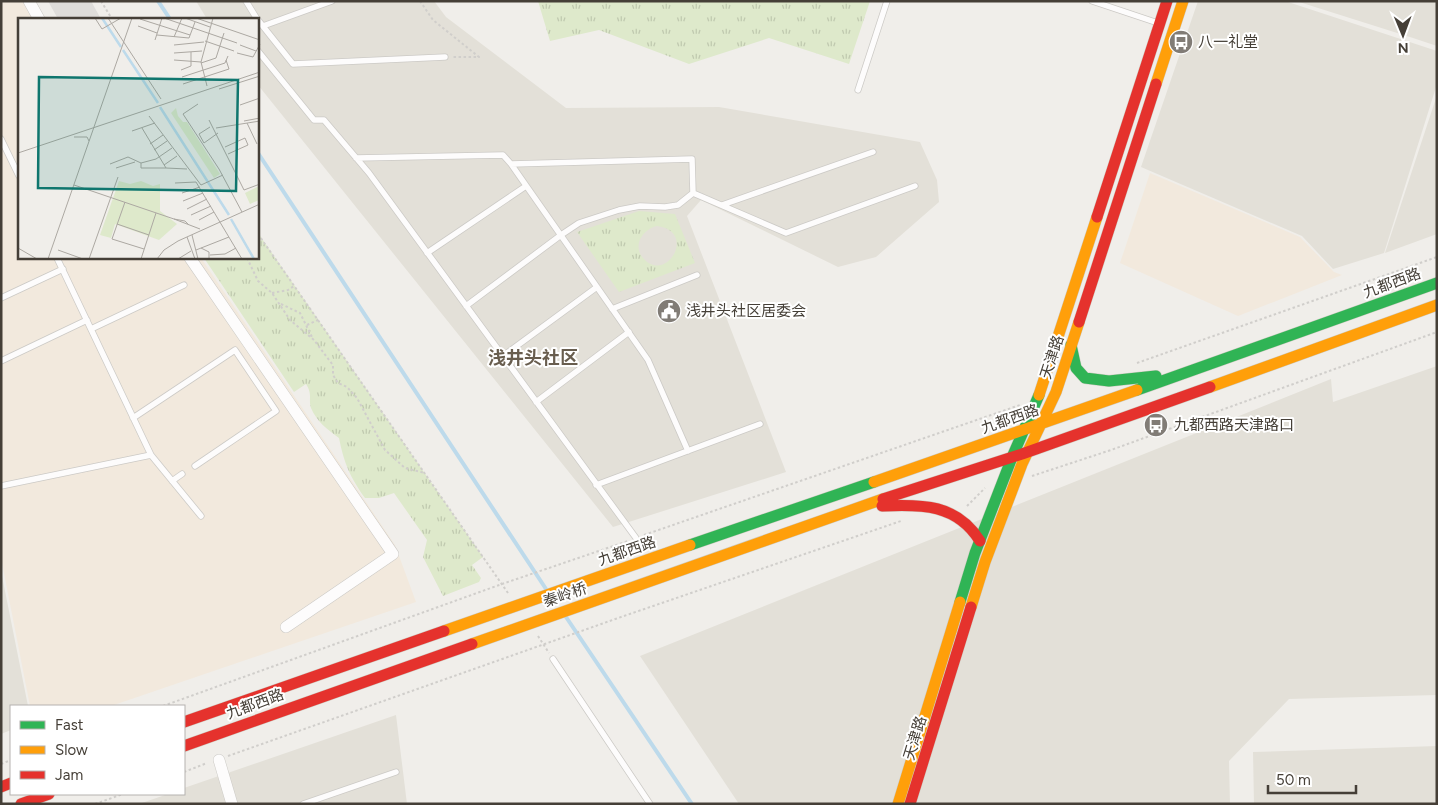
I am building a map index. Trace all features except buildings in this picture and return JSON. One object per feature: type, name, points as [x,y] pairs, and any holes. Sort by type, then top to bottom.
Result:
[{"type":"main road","name":"天津路","points":[[898,804],[980,541],[1023,430],[1038,398],[1167,1]]},
{"type":"main road","name":"天津路","points":[[910,804],[984,562],[1027,452],[1056,392],[1183,1]]},
{"type":"main road","name":"九都西路","points":[[592,579],[1023,430],[1437,283]]},
{"type":"main road","points":[[860,507],[1012,458],[1437,305]]},
{"type":"main road","points":[[1071,345],[1076,367],[1084,378],[1100,381],[1182,374]]},
{"type":"main road","points":[[860,507],[909,505],[946,511],[965,522],[977,534],[980,541]]},
{"type":"main road","name":"秦岭桥","points":[[531,622],[860,507]]},
{"type":"main road","name":"秦岭桥","points":[[520,604],[592,579]]},
{"type":"main road","name":"九都西路","points":[[185,722],[520,604]]},
{"type":"main road","name":"九都西路","points":[[185,746],[531,622]]},
{"type":"main road","points":[[21,804],[46,795]]},
{"type":"street","points":[[29,1],[38,18]]},
{"type":"street","points":[[191,259],[393,554],[286,627]]},
{"type":"street","points":[[219,760],[232,804]]},
{"type":"lane","points":[[246,1],[256,18]]},
{"type":"lane","points":[[263,26],[332,1]]},
{"type":"lane","points":[[858,90],[887,1]]},
{"type":"lane","points":[[1092,1],[1174,28]]},
{"type":"lane","points":[[259,21],[293,64],[445,57]]},
{"type":"lane","points":[[259,52],[314,120],[324,120],[369,173],[636,538]]},
{"type":"lane","points":[[1,139],[18,174]]},
{"type":"lane","points":[[722,205],[873,152]]},
{"type":"lane","points":[[356,158],[503,155],[648,360],[688,451]]},
{"type":"lane","points":[[511,164],[692,159],[693,193]]},
{"type":"lane","points":[[427,253],[526,186]]},
{"type":"lane","points":[[693,193],[786,233],[915,186]]},
{"type":"lane","points":[[466,306],[560,235],[579,223],[619,210],[640,206],[665,207],[678,205],[693,193]]},
{"type":"lane","points":[[58,259],[151,455],[201,516]]},
{"type":"lane","points":[[1,298],[63,269]]},
{"type":"lane","points":[[612,309],[697,274]]},
{"type":"lane","points":[[91,329],[184,285]]},
{"type":"lane","points":[[503,356],[597,287]]},
{"type":"lane","points":[[1,361],[87,320]]},
{"type":"lane","points":[[536,402],[629,332]]},
{"type":"lane","points":[[133,418],[235,350],[276,411],[194,466]]},
{"type":"lane","points":[[596,484],[760,424]]},
{"type":"lane","points":[[1,486],[151,455]]},
{"type":"lane","points":[[172,481],[182,474]]},
{"type":"lane","points":[[553,659],[650,804]]},
{"type":"lane","points":[[303,804],[396,772]]},
{"type":"path","points":[[101,1],[111,18]]},
{"type":"path","points":[[420,1],[433,20],[479,57],[445,57]]},
{"type":"path","points":[[259,235],[502,584],[520,604]]},
{"type":"path","points":[[1129,366],[1437,257]]},
{"type":"path","points":[[247,259],[258,281],[272,293],[290,320],[314,340],[333,364],[333,375],[338,383],[347,387],[357,398],[385,450],[406,468],[425,473]]},
{"type":"path","points":[[272,293],[288,290],[294,286]]},
{"type":"path","points":[[281,304],[300,313],[314,340]]},
{"type":"path","points":[[307,325],[318,320]]},
{"type":"path","points":[[1016,481],[1111,450],[1437,332]]},
{"type":"path","points":[[166,705],[507,582],[1020,404]]},
{"type":"path","points":[[956,517],[992,482],[1003,482]]},
{"type":"path","points":[[185,772],[621,617],[906,519]]},
{"type":"path","points":[[531,622],[553,659]]},
{"type":"path","points":[[95,804],[120,795]]},
{"type":"shaded area","points":[[1,1],[28,1],[39,18],[18,18],[18,259],[202,259],[395,545],[416,602],[114,705],[30,705],[1,558]]},
{"type":"shaded area","points":[[48,1],[91,1],[100,18],[57,18]]},
{"type":"shaded area","points":[[196,1],[434,1],[446,17],[566,108],[719,107],[920,142],[937,180],[939,202],[876,257],[838,267],[701,200],[687,216],[786,472],[613,527],[259,86],[259,18],[206,18]]},
{"type":"shaded area","points":[[1198,1],[1285,1],[1437,51],[1437,84],[1384,253],[1333,269],[1302,236],[1141,167]]},
{"type":"shaded area","points":[[1296,1],[1437,1],[1437,46],[1413,38]]},
{"type":"shaded area","points":[[1437,95],[1437,234],[1385,253]]},
{"type":"shaded area","points":[[1150,173],[1300,237],[1334,272],[1342,275],[1238,316],[1120,263]]},
{"type":"shaded area","points":[[1437,366],[1437,695],[1289,699],[1229,761],[1230,804],[739,804],[640,656],[1331,379],[1333,402]]},
{"type":"shaded area","points":[[1,571],[28,705],[10,705],[10,730],[1,734]]},
{"type":"shaded area","points":[[396,715],[407,804],[139,804],[165,795],[185,795],[185,788]]},
{"type":"shaded area","points":[[1437,746],[1437,804],[1254,804],[1253,752]]},
{"type":"green space","points":[[538,1],[870,1],[849,64],[769,38],[689,64],[599,30],[550,41]]},
{"type":"green space","points":[[639,211],[675,214],[695,263],[619,292],[577,232]],"holes":[[[657,226],[669,230],[675,237],[677,245],[674,254],[661,265],[652,265],[640,253],[639,243],[641,238],[647,230]]]},
{"type":"green space","points":[[259,234],[483,557],[472,565],[481,578],[479,582],[443,596],[423,557],[427,540],[394,493],[379,498],[365,498],[348,470],[339,438],[323,425],[313,413],[306,384],[294,392],[205,259],[259,259]]},
{"type":"waterway","points":[[158,1],[169,18]]},
{"type":"waterway","points":[[259,155],[546,589]]},
{"type":"waterway","points":[[566,617],[692,804]]},
{"type":"traffic: fast","points":[[1137,390],[1437,283]]},
{"type":"traffic: fast","points":[[1071,345],[1076,368],[1085,378],[1109,381],[1156,376]]},
{"type":"traffic: fast","points":[[960,602],[975,553],[1013,455],[1039,395]]},
{"type":"traffic: fast","points":[[690,545],[874,482]]},
{"type":"traffic: slow","points":[[1156,84],[1183,1]]},
{"type":"traffic: slow","points":[[1039,395],[1097,217]]},
{"type":"traffic: slow","points":[[1210,387],[1437,305]]},
{"type":"traffic: slow","points":[[971,607],[985,562],[1022,464],[1056,392],[1079,322]]},
{"type":"traffic: slow","points":[[874,482],[1137,390]]},
{"type":"traffic: slow","points":[[472,644],[883,499]]},
{"type":"traffic: slow","points":[[444,631],[690,545]]},
{"type":"traffic: slow","points":[[898,804],[960,602]]},
{"type":"traffic: jam","points":[[1097,217],[1167,1]]},
{"type":"traffic: jam","points":[[1079,322],[1156,84]]},
{"type":"traffic: jam","points":[[883,499],[1022,454],[1210,387]]},
{"type":"traffic: jam","points":[[882,506],[925,506],[949,513],[971,529],[980,541]]},
{"type":"traffic: jam","points":[[910,804],[971,607]]},
{"type":"traffic: jam","points":[[185,722],[444,631]]},
{"type":"traffic: jam","points":[[185,746],[472,644]]},
{"type":"traffic: jam","points":[[1,787],[10,783]]},
{"type":"traffic: jam","points":[[21,804],[46,795]]},
{"type":"place","name":"八一礼堂","points":[[1181,42]]},
{"type":"place","name":"浅井头社区居委会","points":[[669,311]]},
{"type":"place","name":"九都西路天津路口","points":[[1156,425]]},
{"type":"district","name":"浅井头社区","points":[[533,358]]}]
